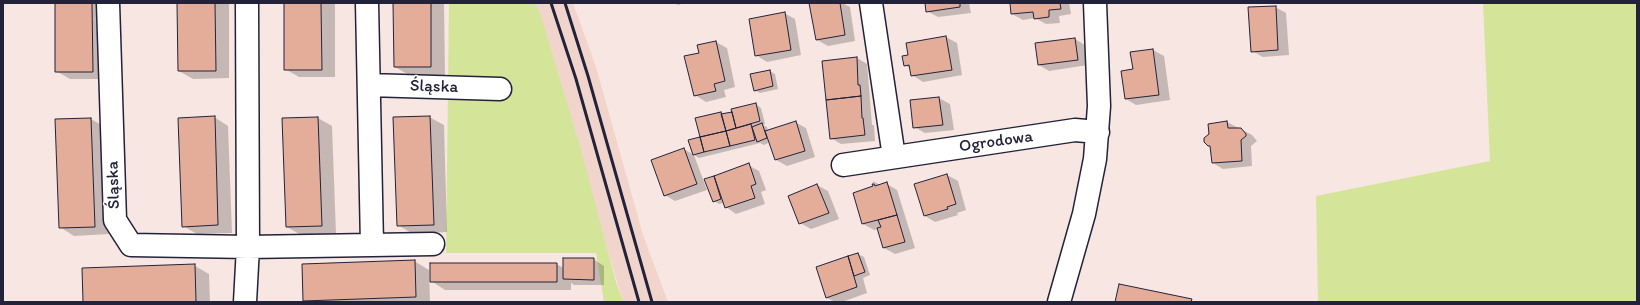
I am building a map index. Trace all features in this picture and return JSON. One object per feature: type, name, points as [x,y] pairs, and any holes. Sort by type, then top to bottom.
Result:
[{"type":"street","name":"Śląska","points":[[108,3],[115,220],[131,245],[248,247],[433,244]]},
{"type":"street","points":[[245,302],[248,247],[247,3]]},
{"type":"street","points":[[367,3],[372,245]]},
{"type":"street","points":[[872,3],[894,157]]},
{"type":"street","points":[[1059,302],[1091,184],[1095,159],[1099,106],[1095,3]]},
{"type":"street","name":"Śląska","points":[[369,85],[500,89]]},
{"type":"street","name":"Ogrodowa","points":[[843,165],[1075,130],[1098,132]]},
{"type":"shaded area","points":[[535,3],[573,3],[596,67],[643,235],[668,302],[623,302]]},
{"type":"green space","points":[[449,3],[535,3],[540,13],[580,146],[616,282],[623,302],[604,302],[596,253],[446,253]]},
{"type":"green space","points":[[1483,3],[1637,3],[1637,302],[1318,302],[1316,196],[1490,161]]},
{"type":"building","points":[[55,3],[92,3],[93,72],[55,72]]},
{"type":"building","points":[[177,3],[215,3],[216,71],[178,71]]},
{"type":"building","points":[[284,3],[321,3],[322,70],[284,70]]},
{"type":"building","points":[[393,3],[431,3],[431,67],[394,67]]},
{"type":"building","points":[[809,3],[840,3],[845,35],[816,40]]},
{"type":"building","points":[[925,3],[960,3],[960,7],[926,12]]},
{"type":"building","points":[[1010,3],[1060,3],[1061,9],[1049,10],[1049,17],[1034,19],[1033,12],[1011,14]]},
{"type":"building","points":[[1276,6],[1278,50],[1251,52],[1248,7]]},
{"type":"building","points":[[785,12],[791,50],[755,56],[749,19]]},
{"type":"building","points":[[946,36],[952,70],[911,76],[909,65],[904,66],[902,56],[908,55],[906,43]]},
{"type":"building","points":[[1075,38],[1078,60],[1038,65],[1035,43]]},
{"type":"building","points":[[716,41],[725,81],[714,84],[716,91],[694,96],[684,56],[699,53],[697,45]]},
{"type":"building","points":[[1153,49],[1159,95],[1125,99],[1121,71],[1133,69],[1130,52]]},
{"type":"building","points":[[857,57],[858,85],[860,85],[861,96],[826,100],[822,61]]},
{"type":"building","points":[[770,70],[773,86],[754,91],[750,74]]},
{"type":"building","points":[[861,96],[862,118],[865,135],[830,139],[826,100]]},
{"type":"building","points":[[939,97],[943,125],[913,128],[910,100]]},
{"type":"building","points":[[756,103],[760,121],[736,128],[731,109]]},
{"type":"building","points":[[721,112],[726,131],[700,137],[695,118]]},
{"type":"building","points":[[732,112],[736,128],[726,131],[721,114]]},
{"type":"building","points":[[215,116],[218,225],[182,227],[178,118]]},
{"type":"building","points":[[430,116],[434,225],[397,226],[393,117]]},
{"type":"building","points":[[318,117],[322,226],[286,227],[282,118]]},
{"type":"building","points":[[91,118],[95,227],[59,228],[55,119]]},
{"type":"building","points":[[796,121],[805,151],[775,160],[765,131]]},
{"type":"building","points":[[1227,121],[1228,128],[1241,128],[1246,134],[1246,136],[1241,140],[1242,161],[1212,163],[1210,146],[1204,142],[1204,138],[1209,134],[1208,124]]},
{"type":"building","points":[[762,123],[767,138],[757,142],[752,127]]},
{"type":"building","points":[[751,124],[755,140],[730,146],[726,131]]},
{"type":"building","points":[[726,131],[730,146],[704,152],[700,137]]},
{"type":"building","points":[[700,137],[704,152],[693,155],[688,140]]},
{"type":"building","points":[[684,148],[697,184],[664,196],[651,160]]},
{"type":"building","points":[[749,163],[756,184],[751,186],[755,198],[725,208],[714,176]]},
{"type":"building","points":[[947,174],[956,204],[947,207],[948,209],[924,216],[914,184]]},
{"type":"building","points":[[714,176],[721,199],[713,202],[704,179]]},
{"type":"building","points":[[887,182],[897,215],[862,224],[853,193],[873,186],[872,184],[875,186]]},
{"type":"building","points":[[817,184],[829,213],[799,224],[788,196]]},
{"type":"building","points":[[897,215],[905,242],[883,248],[877,228],[881,227],[878,220]]},
{"type":"building","points":[[858,253],[865,272],[854,276],[848,256]]},
{"type":"building","points":[[848,256],[857,287],[826,298],[816,267]]},
{"type":"building","points":[[563,258],[594,258],[594,280],[563,279]]},
{"type":"building","points":[[415,260],[416,297],[303,301],[302,264]]},
{"type":"building","points":[[430,263],[557,263],[557,282],[430,282]]},
{"type":"building","points":[[195,264],[196,302],[83,302],[82,268]]},
{"type":"building","points":[[1119,284],[1192,299],[1191,302],[1115,302]]},
{"type":"railway","points":[[551,3],[576,79],[639,302]]},
{"type":"railway","points":[[565,3],[588,76],[652,302]]}]
